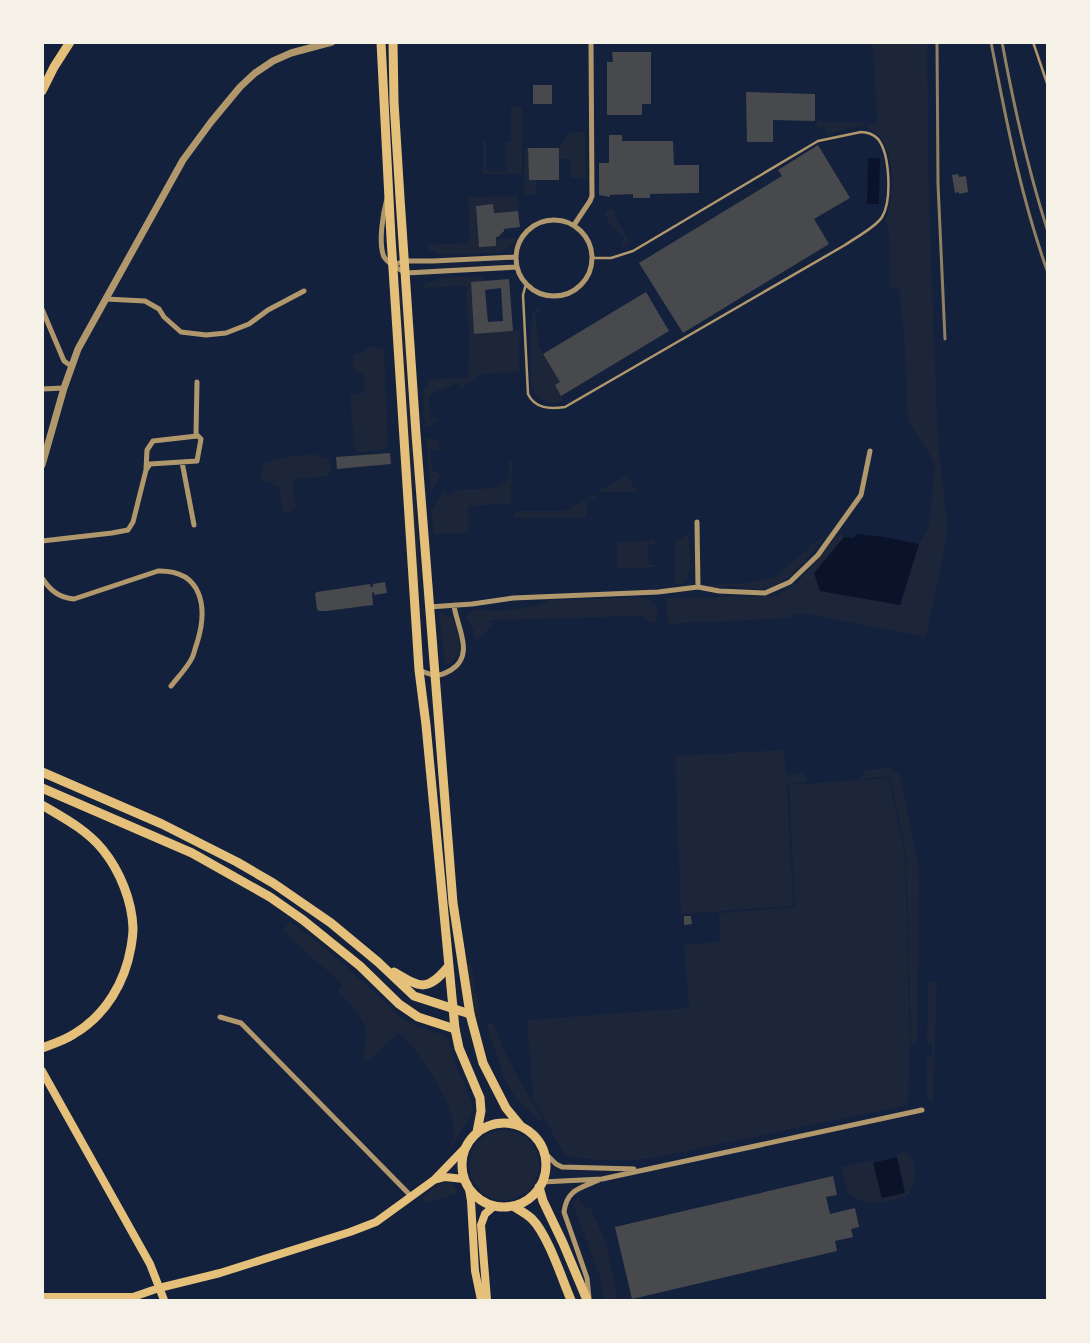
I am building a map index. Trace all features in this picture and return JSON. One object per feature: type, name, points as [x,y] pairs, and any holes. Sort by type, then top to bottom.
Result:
[{"type":"main road","points":[[42,91],[70,42]]},
{"type":"main road","points":[[381,42],[414,615],[455,1029],[459,1048],[480,1098],[481,1111],[477,1132]]},
{"type":"main road","points":[[393,42],[394,102],[428,608],[453,903],[470,1014],[483,1063],[495,1088],[506,1108],[520,1125],[531,1132],[539,1141],[544,1152],[546,1168],[541,1185],[543,1201],[564,1243],[588,1300]]},
{"type":"main road","points":[[42,100],[47,80]]},
{"type":"main road","points":[[42,772],[170,827],[237,862],[273,883],[331,923],[378,962],[414,996],[470,1014]]},
{"type":"main road","points":[[42,788],[192,853],[255,888],[303,920],[360,966],[400,1004],[418,1017],[455,1029]]},
{"type":"main road","points":[[42,804],[84,830],[107,856],[117,870],[126,893],[133,929],[129,959],[120,986],[106,1006],[74,1034],[46,1046]]},
{"type":"main road","points":[[378,962],[416,984],[425,985],[433,983],[448,966]]},
{"type":"main road","points":[[42,1071],[150,1264],[164,1300]]},
{"type":"main road","points":[[520,1125],[502,1122],[484,1127],[477,1132],[464,1149],[461,1167],[464,1179],[476,1196],[494,1206],[512,1206],[528,1199],[541,1185]]},
{"type":"main road","points":[[42,1297],[133,1297],[159,1288],[220,1273],[350,1232],[376,1222],[434,1180],[464,1149]]},
{"type":"main road","points":[[434,1180],[445,1178],[464,1179]]},
{"type":"main road","points":[[469,1188],[475,1271],[481,1300]]},
{"type":"main road","points":[[487,1300],[481,1225],[485,1214],[494,1206]]},
{"type":"main road","points":[[512,1206],[530,1217],[536,1224],[546,1242],[571,1300]]},
{"type":"street","points":[[42,465],[71,366],[183,160],[210,122],[240,87],[255,73],[273,61],[292,52],[332,42]]},
{"type":"street","points":[[574,225],[592,196],[591,42]]},
{"type":"street","points":[[548,220],[562,221],[574,225],[584,234],[589,243],[592,258],[591,269],[579,287],[569,293],[558,296],[542,295],[526,284],[517,267],[516,257],[519,244],[526,233],[536,225],[548,220]]},
{"type":"street","points":[[393,266],[405,261],[516,257]]},
{"type":"street","points":[[393,266],[406,273],[517,267]]},
{"type":"street","points":[[106,299],[145,301],[159,309],[164,317],[181,332],[206,335],[226,333],[249,324],[268,310],[304,291]]},
{"type":"street","points":[[42,309],[64,361],[71,366]]},
{"type":"street","points":[[146,470],[150,464],[197,461],[200,439],[196,434],[197,382]]},
{"type":"street","points":[[42,389],[64,388]]},
{"type":"street","points":[[42,541],[128,530],[133,522],[146,470],[147,450],[153,441],[197,436]]},
{"type":"street","points":[[428,608],[513,598],[658,592],[698,587],[719,591],[765,593],[790,582],[818,555],[862,495],[870,451]]},
{"type":"street","points":[[182,462],[194,525]]},
{"type":"street","points":[[697,522],[698,587]]},
{"type":"street","points":[[42,578],[52,591],[63,597],[74,598],[158,571],[172,572],[187,578],[201,599],[202,624],[193,657],[171,686]]},
{"type":"street","points":[[419,670],[434,676],[442,675],[455,668],[463,654],[463,634],[454,605]]},
{"type":"street","points":[[220,1017],[241,1023],[411,1196]]},
{"type":"street","points":[[541,1185],[602,1179],[922,1110]]},
{"type":"street","points":[[544,1152],[556,1164],[562,1167],[642,1170]]},
{"type":"street","points":[[588,1300],[587,1278],[565,1216],[565,1205],[571,1194],[577,1189],[602,1179]]},
{"type":"lane","points":[[1034,42],[1048,86]]},
{"type":"lane","points":[[526,284],[523,294],[528,394],[531,401],[540,406],[553,409],[565,408],[845,244],[880,220],[888,199],[887,162],[883,147],[873,134],[867,132],[818,141],[633,251],[611,258],[592,258]]},
{"type":"shaded area","points":[[873,43],[927,43],[929,200],[938,444],[947,521],[946,542],[926,637],[801,613],[792,615],[791,618],[668,624],[666,598],[775,596],[796,584],[840,533],[844,537],[814,573],[820,591],[900,605],[919,544],[929,526],[935,463],[908,421],[904,332],[899,288],[890,287],[889,229],[885,221],[889,211],[892,184],[889,156],[884,144],[877,134],[867,127],[867,124],[827,134],[824,127],[817,128],[817,121],[877,124]]},
{"type":"shaded area","points":[[511,107],[522,107],[522,174],[483,174],[483,141],[486,141],[487,171],[506,171],[506,142],[511,142]]},
{"type":"shaded area","points":[[570,132],[585,132],[586,180],[571,178],[570,159],[559,159],[559,148]]},
{"type":"shaded area","points":[[525,148],[528,148],[529,180],[536,180],[536,195],[524,195]]},
{"type":"shaded area","points":[[868,158],[880,158],[879,204],[867,204]]},
{"type":"shaded area","points":[[518,196],[518,211],[494,213],[493,204],[476,206],[479,247],[496,239],[516,238],[504,251],[498,253],[439,255],[436,251],[431,251],[424,245],[470,243],[468,197]]},
{"type":"shaded area","points":[[614,210],[618,222],[631,243],[620,248],[624,237],[608,220],[604,212]]},
{"type":"shaded area","points":[[479,276],[487,281],[471,282],[475,334],[519,331],[519,372],[479,374],[473,381],[461,389],[458,383],[439,391],[438,389],[429,398],[430,418],[438,418],[437,421],[431,426],[425,426],[423,390],[430,380],[468,377],[469,338],[466,286],[422,288],[427,283],[439,281],[439,278]]},
{"type":"shaded area","points":[[399,291],[401,291],[421,585],[418,586]]},
{"type":"shaded area","points":[[537,307],[542,310],[535,314],[539,347],[560,382],[555,385],[564,401],[546,401],[538,397],[533,389],[531,364],[532,313]]},
{"type":"shaded area","points":[[371,346],[382,348],[384,351],[388,446],[384,449],[357,453],[354,446],[350,396],[364,392],[364,374],[357,373],[352,367],[354,354],[363,352]]},
{"type":"shaded area","points":[[426,438],[435,439],[439,443],[440,452],[430,449],[432,471],[441,474],[431,493]]},
{"type":"shaded area","points":[[313,454],[329,460],[332,470],[328,476],[295,479],[292,488],[296,507],[290,513],[283,512],[279,487],[261,480],[263,464],[280,458]]},
{"type":"shaded area","points":[[509,460],[512,460],[511,504],[468,506],[469,533],[433,533],[432,511],[444,490],[449,495],[460,490],[499,486],[509,478]]},
{"type":"shaded area","points":[[627,475],[637,492],[596,492]]},
{"type":"shaded area","points":[[595,494],[595,500],[587,500],[587,518],[515,518],[515,511],[565,511]]},
{"type":"shaded area","points":[[827,533],[792,574],[773,586],[763,589],[751,589],[731,586],[708,587],[707,585],[747,583],[775,577]]},
{"type":"shaded area","points":[[856,534],[919,544],[900,605],[820,591],[814,573],[844,537],[854,538]]},
{"type":"shaded area","points":[[688,535],[689,577],[685,583],[675,584],[675,541]]},
{"type":"shaded area","points":[[653,538],[656,544],[648,544],[649,565],[656,565],[655,567],[617,569],[617,542],[647,541]]},
{"type":"shaded area","points":[[649,599],[656,607],[658,614],[656,622],[650,622],[643,616],[488,620],[492,626],[476,640],[474,631],[465,617],[475,610],[498,611],[538,606],[549,600]]},
{"type":"shaded area","points":[[439,613],[450,616],[459,631],[460,643],[457,655],[454,660],[445,665]]},
{"type":"shaded area","points":[[784,750],[786,775],[805,773],[806,782],[787,784],[793,906],[681,914],[675,756]]},
{"type":"shaded area","points":[[890,768],[898,773],[901,780],[918,864],[917,1043],[911,1044],[906,853],[890,776],[860,779],[866,770]]},
{"type":"shaded area","points":[[889,778],[905,853],[910,1044],[908,1105],[648,1159],[596,1160],[565,1155],[533,1100],[527,1020],[689,1008],[684,945],[720,942],[719,913],[795,907],[789,785]]},
{"type":"shaded area","points":[[289,922],[313,938],[401,1018],[443,1035],[449,1041],[455,1063],[472,1103],[470,1117],[451,1148],[454,1125],[450,1111],[436,1081],[417,1052],[399,1033],[367,1062],[362,1059],[366,1037],[365,1028],[353,1007],[338,991],[343,985],[283,931]]},
{"type":"shaded area","points":[[471,962],[481,1019],[476,1020],[466,964]]},
{"type":"shaded area","points":[[928,981],[937,982],[933,1100],[929,1101],[927,1094],[927,1057],[932,1057],[933,1044],[927,1044]]},
{"type":"shaded area","points":[[493,1023],[509,1061],[542,1119],[539,1121],[517,1100],[506,1082],[486,1025]]},
{"type":"shaded area","points":[[504,1130],[517,1133],[529,1140],[536,1152],[539,1165],[536,1178],[529,1190],[517,1197],[504,1200],[491,1197],[479,1190],[472,1178],[469,1165],[472,1152],[479,1140],[491,1133]]},
{"type":"shaded area","points":[[901,1149],[912,1159],[915,1170],[914,1182],[908,1195],[885,1202],[870,1202],[848,1194],[841,1167],[873,1160],[882,1198],[905,1192],[896,1155],[901,1154]]},
{"type":"shaded area","points":[[897,1157],[905,1193],[882,1198],[873,1163]]},
{"type":"shaded area","points":[[446,1182],[453,1184],[458,1193],[426,1204],[422,1197],[437,1185]]},
{"type":"shaded area","points":[[578,1198],[585,1209],[590,1207],[606,1243],[618,1300],[605,1300],[599,1275],[574,1206]]},
{"type":"building","points":[[612,52],[651,52],[651,104],[642,104],[642,115],[607,115],[607,62],[613,62]]},
{"type":"building","points":[[533,85],[552,85],[552,104],[533,104]]},
{"type":"building","points":[[746,92],[815,94],[815,121],[773,120],[773,142],[747,142]]},
{"type":"building","points":[[609,135],[622,135],[622,141],[673,141],[674,165],[699,165],[699,193],[650,194],[650,198],[633,198],[633,194],[610,195],[610,197],[599,195],[599,163],[609,163]]},
{"type":"building","points":[[818,145],[850,198],[814,219],[829,244],[683,333],[639,263],[782,176],[778,170]]},
{"type":"building","points":[[528,148],[559,148],[559,180],[529,180]]},
{"type":"building","points":[[958,174],[959,177],[966,176],[968,192],[955,193],[952,175]]},
{"type":"building","points":[[493,204],[494,213],[518,211],[520,227],[504,229],[496,237],[496,246],[479,247],[476,206]]},
{"type":"building","points":[[509,279],[513,331],[474,334],[471,282]],"holes":[[[501,288],[503,321],[488,322],[485,290]]]},
{"type":"building","points":[[646,292],[669,331],[561,396],[555,385],[560,382],[543,354]]},
{"type":"building","points":[[390,453],[391,464],[337,469],[336,457]]},
{"type":"building","points":[[385,582],[387,593],[374,595],[374,592],[372,593],[373,605],[326,611],[319,611],[317,609],[315,594],[317,592],[370,584],[373,587],[373,584]]},
{"type":"building","points":[[684,916],[691,916],[692,924],[684,925]]},
{"type":"building","points":[[833,1176],[837,1195],[826,1197],[830,1214],[855,1208],[859,1227],[851,1229],[853,1237],[835,1241],[837,1251],[632,1299],[615,1227]]},
{"type":"railway","points":[[937,42],[938,184],[945,339]]},
{"type":"railway","points":[[991,42],[1022,188],[1048,273]]},
{"type":"railway","points":[[1002,42],[1022,138],[1048,232]]}]
